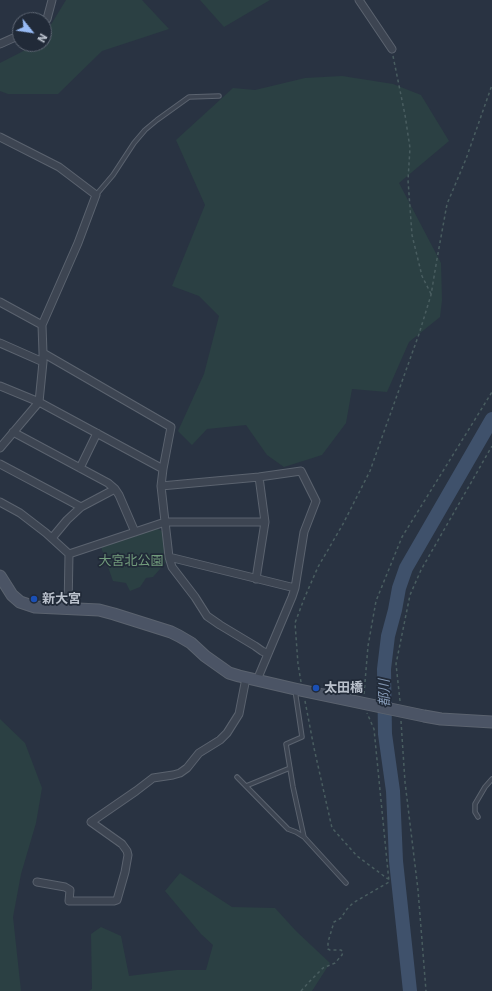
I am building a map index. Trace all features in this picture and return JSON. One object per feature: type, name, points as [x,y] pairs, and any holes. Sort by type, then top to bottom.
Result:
[{"type":"street","points":[[49,12],[52,0]]},
{"type":"street","points":[[359,0],[392,49]]},
{"type":"street","points":[[0,44],[12,39]]},
{"type":"street","points":[[0,137],[59,167],[96,195],[78,243],[42,325],[43,362],[39,402],[0,448]]},
{"type":"street","points":[[0,302],[42,325]]},
{"type":"street","points":[[0,343],[43,362]]},
{"type":"street","points":[[43,353],[171,427],[161,486],[169,558],[172,567],[195,597],[207,616],[268,654]]},
{"type":"street","points":[[0,386],[39,402],[163,468]]},
{"type":"street","points":[[14,432],[108,483],[119,495],[136,532]]},
{"type":"street","points":[[80,468],[97,433]]},
{"type":"street","points":[[0,464],[81,507]]},
{"type":"street","points":[[37,882],[65,887],[70,890],[69,901],[117,900],[125,872],[128,855],[127,851],[122,844],[91,822],[153,778],[172,776],[180,773],[187,768],[199,753],[220,740],[227,733],[239,714],[251,679],[268,654],[292,597],[304,532],[316,501],[301,471],[259,477],[161,486]]},
{"type":"street","points":[[256,579],[265,522],[259,477]]},
{"type":"street","points":[[52,538],[67,520],[81,507],[115,489]]},
{"type":"street","points":[[0,502],[20,513],[52,538],[69,554],[68,609]]},
{"type":"street","points":[[69,554],[165,522],[265,522]]},
{"type":"street","points":[[169,558],[294,588]]},
{"type":"street","points":[[0,576],[12,595],[20,602],[35,607],[99,610],[171,632],[191,643],[205,656],[229,673],[299,690],[440,719],[492,722]]},
{"type":"lane","points":[[96,195],[113,175],[134,143],[145,130],[157,120],[189,97],[219,96]]},
{"type":"lane","points":[[299,690],[302,738],[286,744],[292,787],[304,837]]},
{"type":"lane","points":[[246,786],[290,768]]},
{"type":"lane","points":[[237,777],[288,829],[304,837],[346,884]]},
{"type":"lane","points":[[478,817],[475,812],[475,804],[484,787],[492,779]]},
{"type":"path","points":[[392,49],[410,148],[408,180],[412,235],[422,276],[431,294]]},
{"type":"path","points":[[388,879],[357,856],[332,828],[319,768],[299,690],[295,623],[318,567],[343,524],[370,471],[419,334],[431,294],[436,259],[447,204],[466,159],[492,86]]},
{"type":"path","points":[[302,991],[323,968],[336,963],[342,955],[343,952],[340,950],[330,950],[328,948],[328,942],[334,922],[341,918],[353,903],[389,882],[374,729],[363,703],[368,646],[376,601],[402,538],[492,392]]},
{"type":"path","points":[[426,991],[418,890],[406,782],[396,664],[410,595],[421,570],[492,446]]},
{"type":"green space","points":[[66,0],[142,0],[169,29],[102,51],[58,94],[8,94],[0,91],[0,63],[21,52],[52,52],[52,23]]},
{"type":"green space","points":[[200,0],[270,0],[224,27]]},
{"type":"green space","points":[[342,76],[393,84],[421,95],[449,141],[399,183],[441,263],[442,300],[440,317],[409,342],[387,392],[352,389],[346,423],[322,455],[284,467],[267,455],[246,425],[207,429],[192,445],[178,431],[204,374],[219,316],[199,296],[172,286],[205,205],[176,140],[233,88],[255,90],[305,78]]},
{"type":"green space","name":"大宮北公園","points":[[156,528],[162,531],[166,562],[153,577],[146,578],[140,587],[130,591],[126,583],[113,581],[101,547]]},
{"type":"green space","points":[[0,719],[25,743],[42,788],[36,823],[21,874],[13,917],[21,991],[0,991]]},
{"type":"green space","points":[[180,873],[232,907],[275,908],[296,931],[330,963],[312,991],[89,991],[92,989],[91,934],[101,927],[121,936],[129,976],[177,970],[206,970],[213,945],[201,934],[165,891]]},
{"type":"waterway","name":"都川","points":[[410,991],[396,861],[393,791],[385,734],[384,669],[388,636],[399,588],[406,568],[492,419]]},
{"type":"place","name":"新大宮","points":[[34,599]]},
{"type":"place","name":"太田橋","points":[[316,688]]}]
